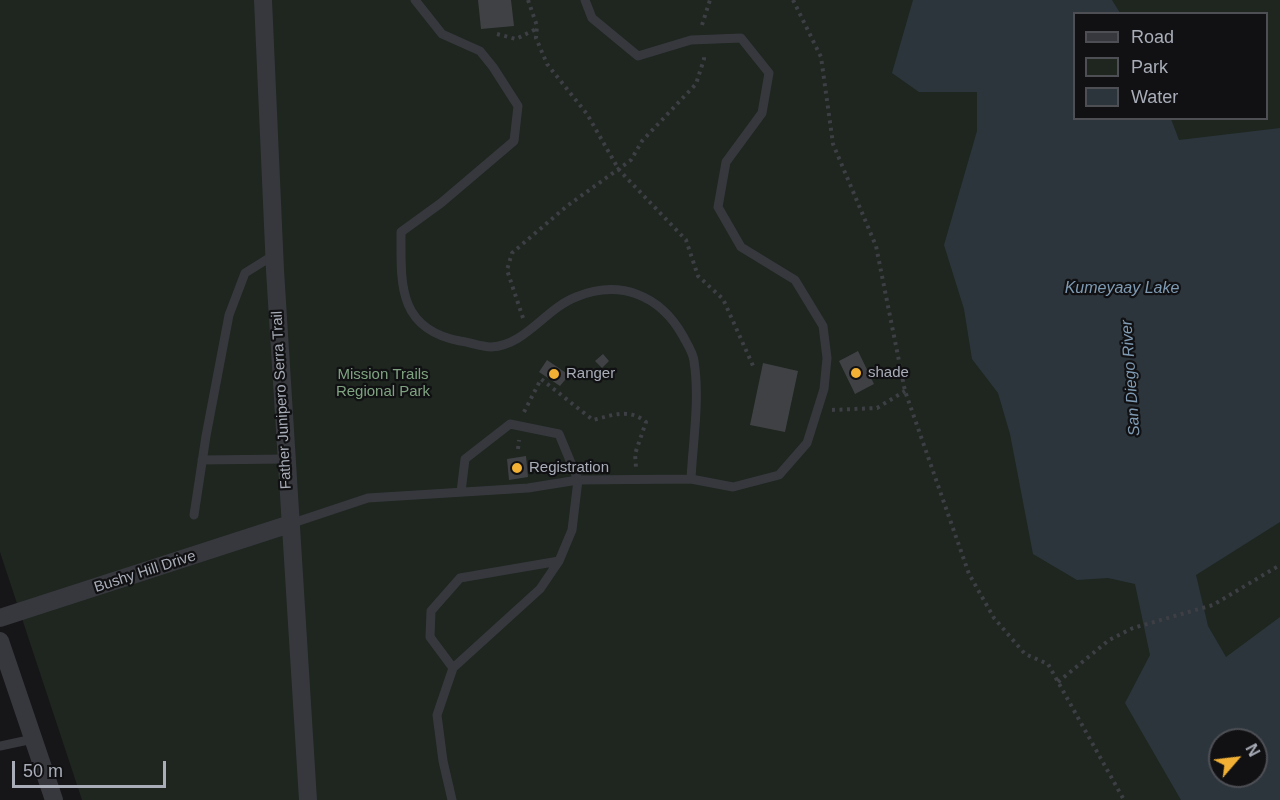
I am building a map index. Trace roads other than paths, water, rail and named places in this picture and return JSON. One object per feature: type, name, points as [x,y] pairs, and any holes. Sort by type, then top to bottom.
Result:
[{"type":"street","name":"Father Junipero Serra Trail","points":[[263,0],[274,255],[308,800]]},
{"type":"street","name":"Bushy Hill Drive","points":[[0,618],[290,524]]},
{"type":"street","points":[[0,641],[54,800]]},
{"type":"lane","points":[[415,0],[442,34],[480,51],[518,106],[514,141],[441,203],[401,232],[401,289],[410,314],[442,337],[491,347],[527,333],[549,311],[575,297],[602,290],[639,294],[662,307],[679,329],[694,358],[697,393],[691,479]]},
{"type":"lane","points":[[290,524],[368,498],[528,488],[578,480],[691,479],[733,487],[779,475],[807,443],[824,389],[827,358],[823,326],[795,280],[741,246],[718,207],[726,162],[762,113],[769,73],[741,38],[691,40],[638,57],[592,18],[585,0]]},
{"type":"lane","points":[[194,515],[229,315],[245,273],[274,255]]},
{"type":"lane","points":[[452,800],[443,761],[437,715],[453,668],[540,589],[559,561],[572,530],[578,480],[559,434],[510,424],[465,459],[461,492]]},
{"type":"lane","points":[[202,460],[286,459]]},
{"type":"lane","points":[[453,668],[430,637],[430,611],[460,578],[559,561]]},
{"type":"lane","points":[[0,746],[33,739]]},
{"type":"water","name":"Kumeyaay Lake","points":[[913,0],[1112,0],[1119,12],[1073,12],[1073,120],[1171,120],[1179,140],[1280,128],[1280,522],[1196,575],[1208,626],[1226,657],[1280,617],[1280,800],[1181,800],[1125,703],[1150,655],[1135,584],[1108,578],[1077,580],[1033,554],[1010,434],[998,393],[972,359],[964,309],[944,245],[977,131],[977,92],[919,92],[892,73]]},
{"type":"place","name":"shade","points":[[856,373]]},
{"type":"place","name":"Ranger","points":[[554,374]]},
{"type":"place","name":"Registration","points":[[517,468]]},
{"type":"park label","name":"Mission Trails Regional Park","points":[[383,384]]},
{"type":"water label","name":"San Diego River","points":[[1131,378]]}]
